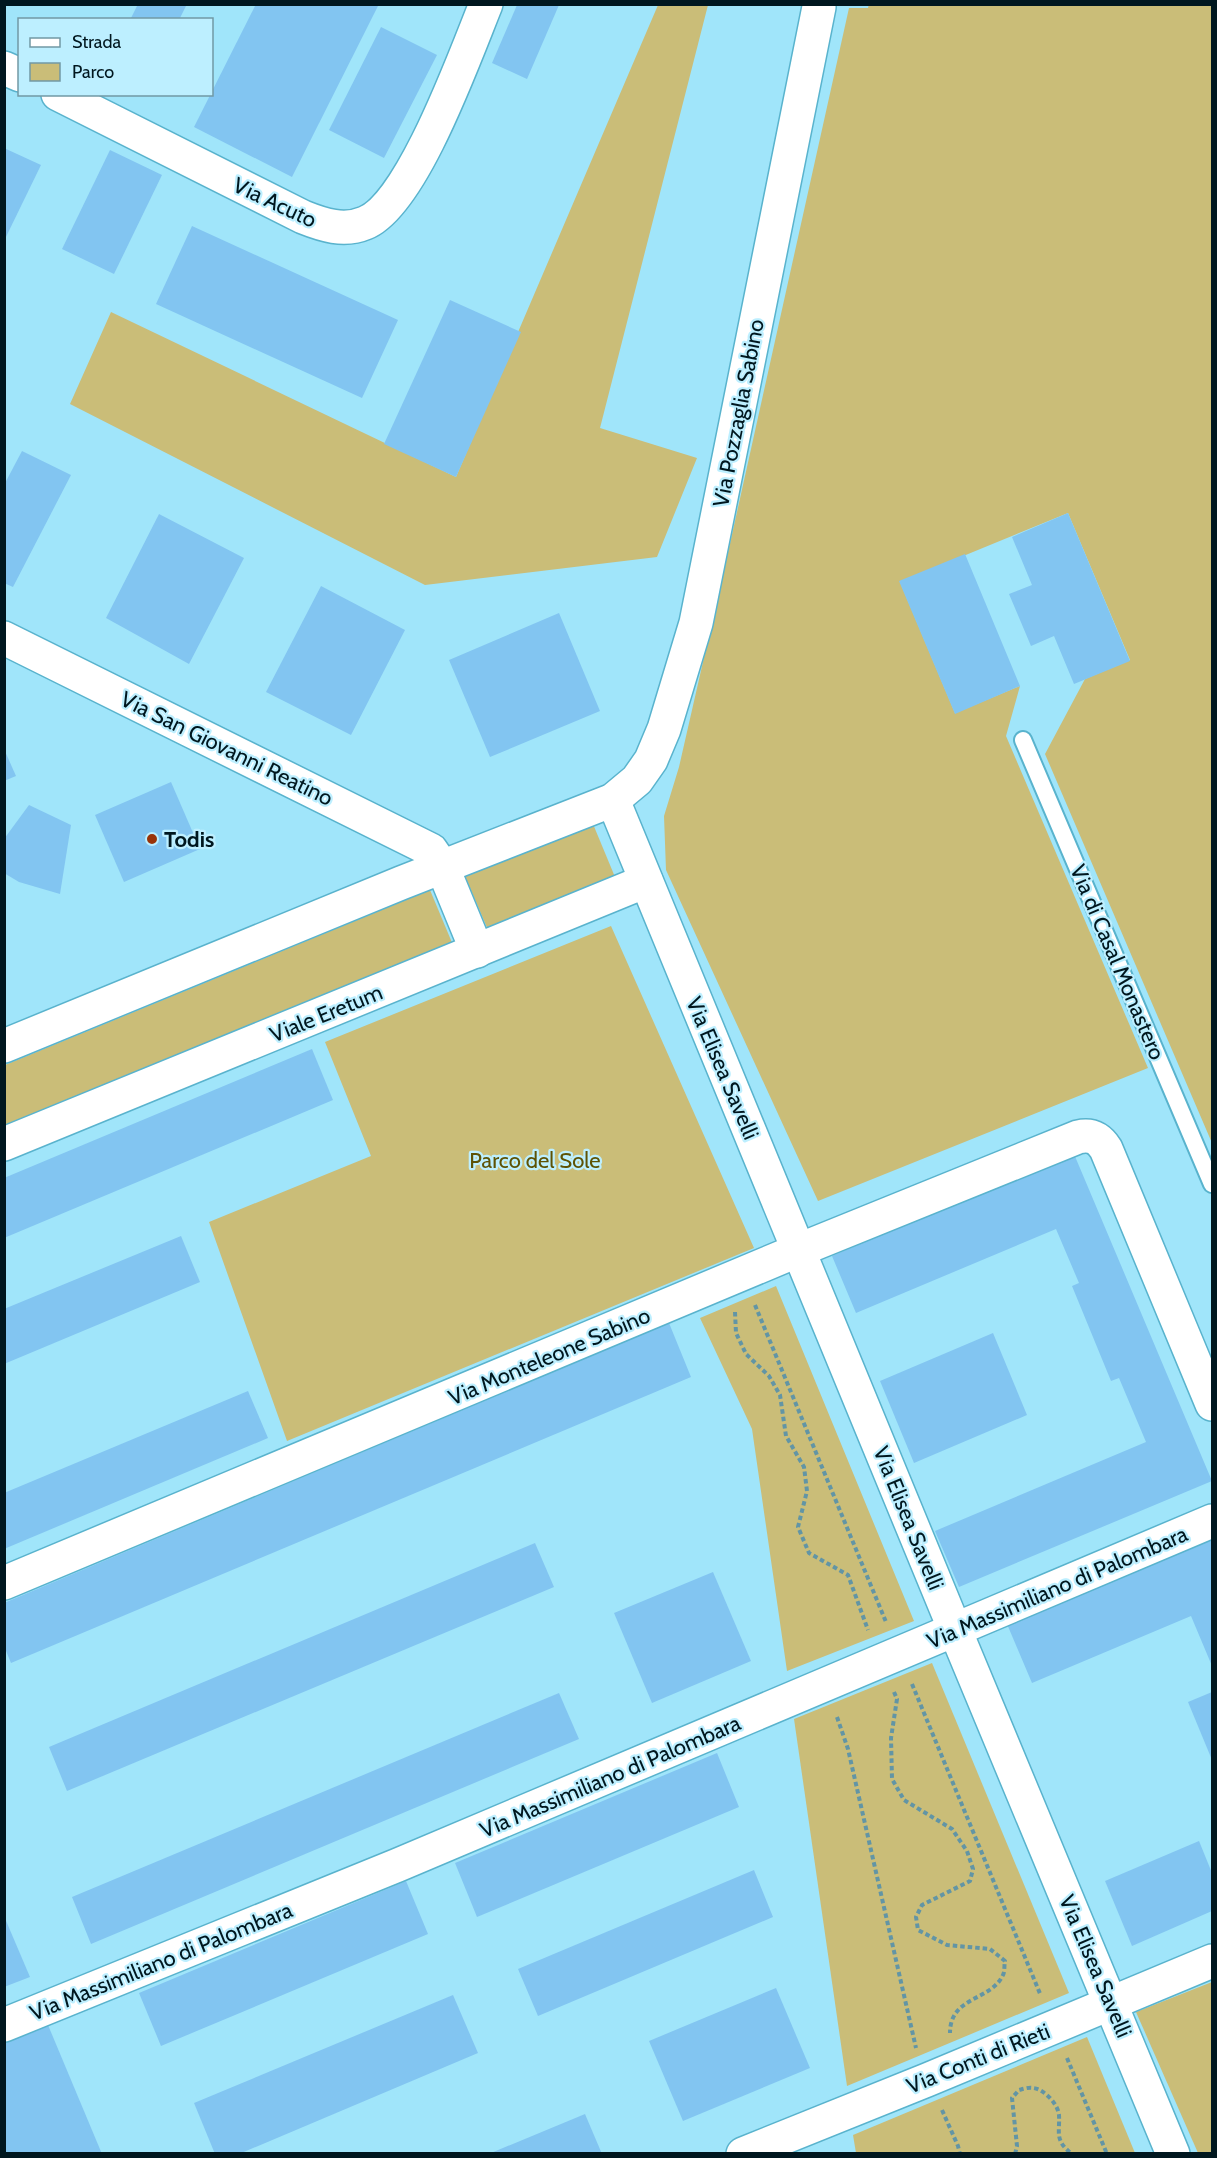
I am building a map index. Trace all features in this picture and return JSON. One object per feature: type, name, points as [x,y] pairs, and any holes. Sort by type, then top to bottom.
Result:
[{"type":"street","name":"Via Acuto","points":[[62,96],[303,217],[337,227],[354,226],[373,219],[388,207],[414,167],[441,111],[486,4]]},
{"type":"street","name":"Via Pozzaglia Sabino","points":[[612,800],[632,784],[651,760],[664,729],[696,623],[819,7]]},
{"type":"street","points":[[4,68],[18,74]]},
{"type":"street","name":"Via San Giovanni Reatino","points":[[4,638],[431,850],[442,866]]},
{"type":"street","points":[[4,1046],[442,866],[612,800]]},
{"type":"street","name":"Via Elisea Savelli","points":[[612,800],[1173,2154]]},
{"type":"street","points":[[442,866],[477,951]]},
{"type":"street","name":"Viale Eretum","points":[[4,1144],[646,881]]},
{"type":"street","name":"Via Monteleone Sabino","points":[[4,1583],[799,1250],[1086,1135],[1095,1137],[1106,1149],[1212,1404]]},
{"type":"street","name":"Via Massimiliano di Palombara","points":[[4,2025],[398,1865],[1212,1521]]},
{"type":"street","name":"Via Conti di Rieti","points":[[743,2154],[1212,1961]]},
{"type":"lane","name":"Via di Casal Monastero","points":[[1023,740],[1212,1184]]},
{"type":"path","points":[[742,1275],[735,1304],[736,1333],[746,1354],[769,1376],[780,1395],[786,1436],[804,1467],[807,1491],[798,1527],[809,1553],[848,1575],[890,1658],[897,1699],[891,1738],[892,1779],[904,1800],[952,1829],[967,1851],[973,1869],[970,1881],[922,1905],[916,1917],[918,1930],[947,1945],[990,1949],[1005,1960],[1004,1974],[992,1990],[965,2002],[950,2024],[950,2036],[961,2065]]},
{"type":"path","points":[[742,1275],[890,1658],[1054,2027],[1107,2154]]},
{"type":"path","points":[[826,1685],[848,1749],[911,2033],[927,2080],[944,2112],[960,2154]]},
{"type":"path","points":[[1015,2154],[1017,2146],[1012,2098],[1019,2090],[1032,2088],[1041,2090],[1050,2098],[1059,2112],[1057,2129],[1063,2147],[1072,2154]]},
{"type":"green space","points":[[869,4],[1212,5],[1212,1143],[1045,754],[1085,679],[1130,660],[1068,513],[900,582],[955,713],[1020,686],[1006,736],[1148,1068],[818,1201],[666,870],[664,816],[679,767],[849,8],[868,8]]},
{"type":"green space","points":[[658,5],[708,5],[600,428],[697,458],[657,557],[425,585],[70,404],[111,312],[456,477]]},
{"type":"green space","points":[[593,824],[615,877],[488,930],[465,876]]},
{"type":"green space","points":[[430,890],[453,945],[5,1130],[5,1065]]},
{"type":"green space","name":"Parco del Sole","points":[[611,926],[754,1248],[287,1441],[209,1222],[371,1156],[325,1042]]},
{"type":"green space","points":[[776,1286],[914,1621],[787,1671],[752,1429],[700,1318]]},
{"type":"green space","points":[[932,1663],[1069,1993],[847,2086],[794,1719]]},
{"type":"green space","points":[[1212,1982],[1212,2153],[1198,2153],[1136,2012]]},
{"type":"green space","points":[[1087,2037],[1135,2153],[856,2153],[853,2135]]},
{"type":"building","points":[[138,4],[187,4],[180,18],[131,18]]},
{"type":"building","points":[[256,4],[379,4],[292,177],[194,127],[210,96],[213,96],[213,89]]},
{"type":"building","points":[[517,5],[559,5],[527,79],[492,63]]},
{"type":"building","points":[[381,27],[437,55],[384,158],[329,130]]},
{"type":"building","points":[[4,148],[41,165],[4,241]]},
{"type":"building","points":[[110,150],[162,175],[114,274],[62,249]]},
{"type":"building","points":[[192,226],[398,320],[362,398],[156,304]]},
{"type":"building","points":[[450,300],[521,332],[456,477],[384,444]]},
{"type":"building","points":[[22,451],[71,475],[13,587],[4,583],[4,485]]},
{"type":"building","points":[[1068,513],[1130,661],[1074,684],[1054,636],[1031,646],[1009,594],[1032,585],[1012,537]]},
{"type":"building","points":[[159,514],[244,558],[189,664],[106,618]]},
{"type":"building","points":[[965,554],[1020,686],[955,714],[899,581]]},
{"type":"building","points":[[321,586],[405,630],[351,735],[266,692]]},
{"type":"building","points":[[559,613],[600,711],[490,757],[449,660]]},
{"type":"building","points":[[4,749],[16,776],[4,781]]},
{"type":"building","points":[[171,782],[200,849],[124,882],[95,815]]},
{"type":"building","points":[[29,805],[71,825],[60,894],[19,882],[4,873],[4,839]]},
{"type":"building","points":[[312,1049],[333,1100],[4,1238],[4,1178]]},
{"type":"building","points":[[1074,1154],[1212,1481],[959,1587],[935,1531],[1146,1442],[1119,1378],[1111,1381],[1072,1286],[1079,1283],[1056,1229],[856,1313],[832,1256]]},
{"type":"building","points":[[181,1236],[200,1282],[4,1364],[4,1309]]},
{"type":"building","points":[[669,1323],[691,1377],[11,1663],[4,1646],[4,1603]]},
{"type":"building","points":[[993,1333],[1027,1415],[914,1463],[880,1381]]},
{"type":"building","points":[[248,1391],[268,1438],[4,1549],[4,1493]]},
{"type":"building","points":[[1212,1537],[1212,1666],[1191,1616],[1032,1683],[1007,1624]]},
{"type":"building","points":[[535,1543],[554,1587],[67,1791],[49,1747]]},
{"type":"building","points":[[713,1572],[751,1661],[652,1703],[614,1613]]},
{"type":"building","points":[[1212,1692],[1212,1760],[1188,1702]]},
{"type":"building","points":[[559,1693],[579,1739],[91,1944],[72,1897]]},
{"type":"building","points":[[717,1753],[739,1807],[477,1917],[455,1863]]},
{"type":"building","points":[[1199,1841],[1212,1873],[1212,1911],[1132,1946],[1105,1881]]},
{"type":"building","points":[[754,1870],[773,1917],[538,2016],[518,1969]]},
{"type":"building","points":[[406,1881],[428,1934],[161,2046],[139,1993]]},
{"type":"building","points":[[4,1916],[30,1977],[4,1987]]},
{"type":"building","points":[[776,1988],[810,2068],[683,2121],[649,2041]]},
{"type":"building","points":[[453,1995],[478,2053],[239,2154],[215,2154],[194,2103]]},
{"type":"building","points":[[48,2025],[102,2154],[4,2154],[4,2043]]},
{"type":"building","points":[[585,2114],[602,2154],[491,2154],[491,2153]]},
{"type":"place","name":"Todis","points":[[152,839]]}]
